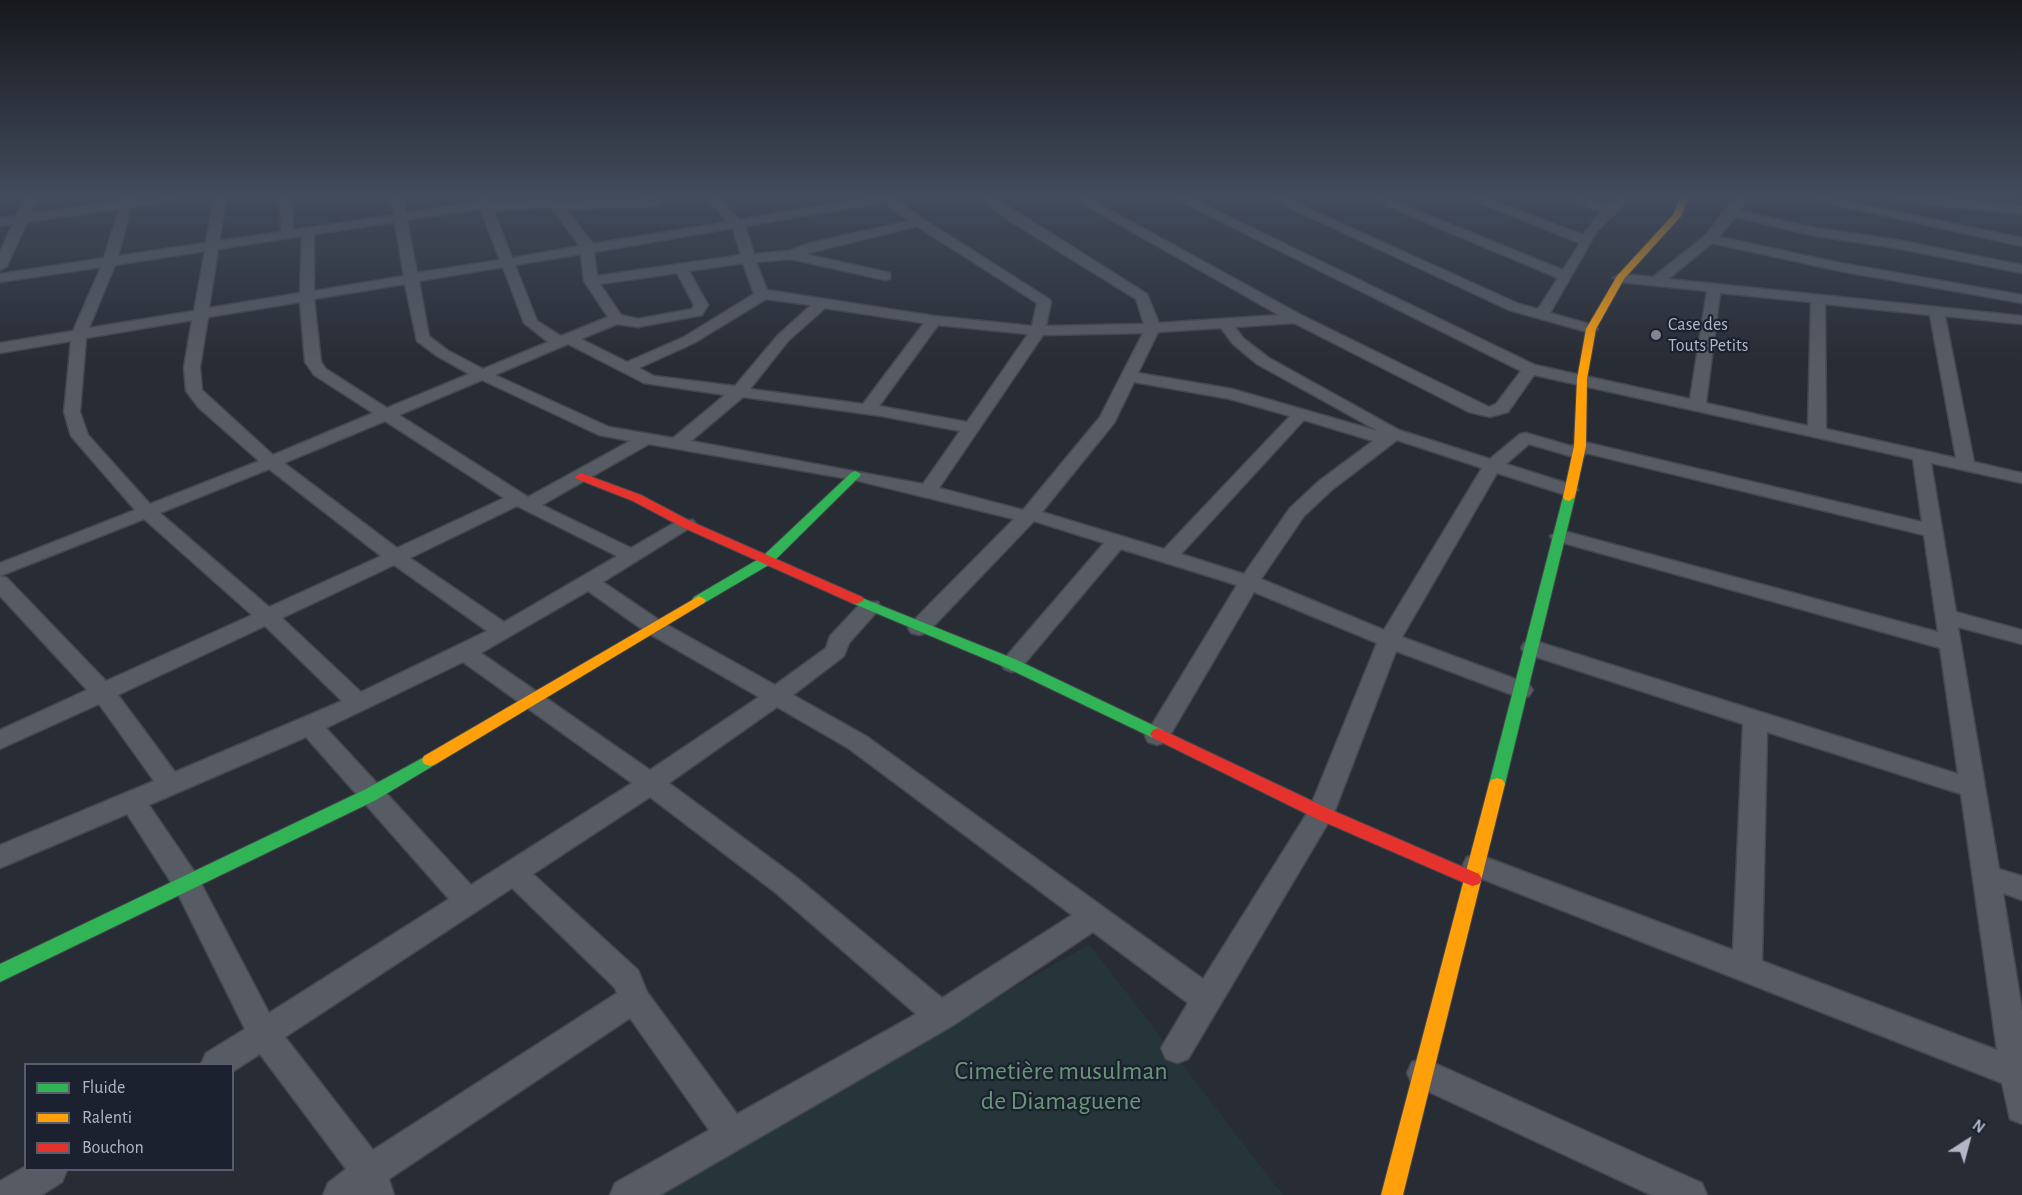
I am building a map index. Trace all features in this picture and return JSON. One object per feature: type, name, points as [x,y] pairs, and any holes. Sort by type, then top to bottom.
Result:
[{"type":"street","points":[[112,253],[79,335],[72,412],[80,436],[148,513],[267,616],[359,703]]},
{"type":"street","points":[[0,278],[167,253]]},
{"type":"street","points":[[212,253],[192,367],[194,391],[205,404],[271,462],[395,557],[504,632]]},
{"type":"street","points":[[308,253],[307,297],[313,362],[320,372],[523,501],[630,555]]},
{"type":"street","points":[[408,253],[422,338],[483,375],[582,422],[605,430],[928,490],[1118,540],[1249,582],[1389,640],[1521,690]]},
{"type":"street","points":[[502,253],[531,323],[650,380],[868,409],[970,428]]},
{"type":"street","points":[[0,348],[570,253]]},
{"type":"street","points":[[587,253],[591,281],[616,319]]},
{"type":"street","points":[[748,253],[759,292],[764,294],[933,320],[1038,331],[1153,328],[1296,318]]},
{"type":"street","points":[[591,281],[797,253]]},
{"type":"street","points":[[928,490],[1038,331],[1044,302],[967,253]]},
{"type":"street","points":[[919,628],[1029,516],[1108,419],[1131,377],[1153,328],[1142,297],[1070,253]]},
{"type":"street","points":[[1178,253],[1296,318],[1485,411],[1496,412],[1502,408],[1530,369]]},
{"type":"street","points":[[1292,253],[1530,369],[2022,478]]},
{"type":"street","points":[[1399,253],[1541,316],[1591,329]]},
{"type":"street","points":[[1509,253],[1566,276]]},
{"type":"street","points":[[1541,316],[1580,253]]},
{"type":"street","points":[[1392,1195],[1560,536],[1578,449],[1582,379],[1591,329],[1620,278],[1643,253]]},
{"type":"street","points":[[1656,282],[1693,253]]},
{"type":"street","points":[[1777,253],[2022,299]]},
{"type":"street","points":[[1940,253],[2022,269]]},
{"type":"street","points":[[791,255],[885,276]]},
{"type":"street","points":[[0,570],[148,513],[616,319],[638,323],[698,312],[701,305],[681,268]]},
{"type":"street","points":[[1881,274],[1887,291],[1928,299],[1941,310],[1966,465]]},
{"type":"street","points":[[1620,278],[2022,320]]},
{"type":"street","points":[[1697,405],[1714,288]]},
{"type":"street","points":[[624,369],[698,335],[764,294]]},
{"type":"street","points":[[1817,432],[1818,297]]},
{"type":"street","points":[[679,442],[739,392],[783,338],[822,303]]},
{"type":"street","points":[[868,409],[933,320]]},
{"type":"street","points":[[1226,324],[1238,340],[1263,361],[1391,436]]},
{"type":"street","points":[[1131,377],[1232,394],[1391,436],[1569,490]]},
{"type":"street","points":[[1168,556],[1302,413]]},
{"type":"street","points":[[1157,736],[1249,582],[1297,512],[1326,485],[1391,436]]},
{"type":"street","points":[[0,740],[395,557],[580,477],[647,438]]},
{"type":"street","points":[[1177,1048],[1321,813],[1389,640],[1492,466],[1526,438],[1933,531]]},
{"type":"street","points":[[1921,455],[2019,1074],[2022,1108]]},
{"type":"street","points":[[0,973],[370,795],[767,561],[855,475]]},
{"type":"street","points":[[580,477],[637,498],[686,524],[870,607],[1011,664],[1321,813],[1475,872],[1747,969],[2019,1074]]},
{"type":"street","points":[[0,857],[310,726],[465,652],[504,632],[630,555],[686,524]]},
{"type":"street","points":[[1560,536],[1950,644]]},
{"type":"street","points":[[1011,664],[1118,540]]},
{"type":"street","points":[[589,582],[654,627],[857,742],[1207,999]]},
{"type":"street","points":[[0,583],[104,693],[170,784]]},
{"type":"street","points":[[221,1063],[650,783],[777,696],[836,651],[838,641],[870,607]]},
{"type":"street","points":[[1946,616],[2022,637]]},
{"type":"street","points":[[1532,648],[1972,788]]},
{"type":"street","points":[[465,652],[650,783],[786,885],[941,1016]]},
{"type":"street","points":[[1747,969],[1755,719]]},
{"type":"street","points":[[310,726],[370,795],[468,900]]},
{"type":"street","points":[[132,801],[186,882],[264,1035],[373,1184]]},
{"type":"street","points":[[512,871],[628,980],[634,999],[732,1135]]},
{"type":"street","points":[[1986,876],[2022,888]]},
{"type":"street","points":[[627,1195],[941,1016],[1094,916]]},
{"type":"street","points":[[340,1195],[373,1184],[634,999]]},
{"type":"street","points":[[1423,1073],[1690,1195]]},
{"type":"street","points":[[10,1195],[48,1171]]},
{"type":"green space","name":"Cimetière musulman de Diamaguene","points":[[1089,944],[1283,1195],[657,1195]]},
{"type":"traffic: fast","points":[[699,600],[767,560],[855,475]]},
{"type":"traffic: fast","points":[[1497,784],[1569,497]]},
{"type":"traffic: fast","points":[[857,600],[1012,664],[1158,734]]},
{"type":"traffic: fast","points":[[0,973],[370,795],[430,760]]},
{"type":"traffic: slow","points":[[1569,497],[1580,446],[1582,379],[1591,329],[1620,278],[1643,253]]},
{"type":"traffic: slow","points":[[430,760],[699,600]]},
{"type":"traffic: slow","points":[[1392,1195],[1497,784]]},
{"type":"traffic: jam","points":[[581,477],[637,498],[686,524],[857,600]]},
{"type":"traffic: jam","points":[[1158,734],[1321,813],[1473,879]]},
{"type":"place","name":"Case des Touts Petits","points":[[1656,335]]}]
